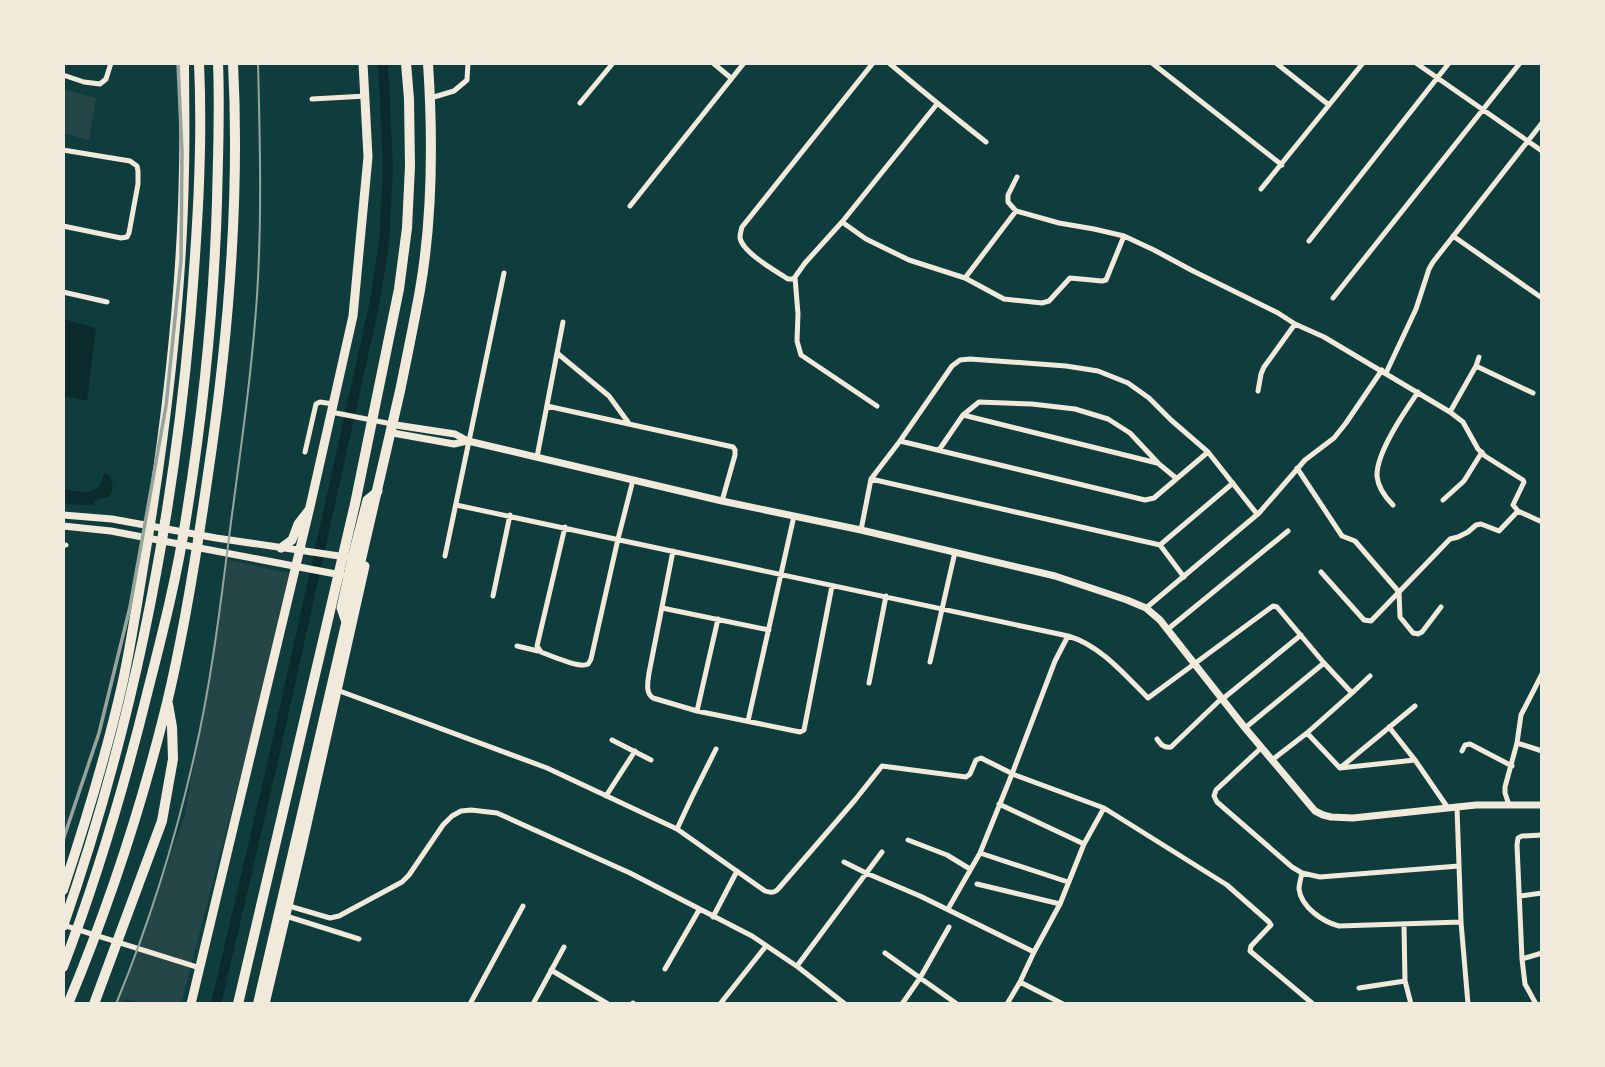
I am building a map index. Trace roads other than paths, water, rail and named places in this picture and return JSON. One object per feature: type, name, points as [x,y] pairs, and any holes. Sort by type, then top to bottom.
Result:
[{"type":"highway","points":[[63,890],[105,755],[124,678],[159,463],[180,259],[184,172],[184,63]]},
{"type":"highway","points":[[63,925],[94,829],[131,692],[163,533],[184,385],[195,269],[199,63]]},
{"type":"highway","points":[[63,967],[95,878],[133,752],[170,601],[186,519],[211,321],[219,147],[218,63]]},
{"type":"highway","points":[[68,1004],[100,924],[150,769],[192,583],[225,338],[234,158],[233,63]]},
{"type":"highway","points":[[238,1004],[355,504],[399,289],[407,228],[410,166],[406,63]]},
{"type":"highway","points":[[258,1004],[400,391],[420,289],[431,179],[429,63]]},
{"type":"highway","points":[[94,1004],[164,812],[173,759],[172,727],[167,701]]},
{"type":"main road","points":[[191,1004],[304,550],[310,507],[334,410],[353,316],[368,157],[363,63]]},
{"type":"main road","points":[[265,1004],[350,633],[423,290],[433,179],[433,97],[429,63]]},
{"type":"main road","points":[[350,633],[341,608],[348,576],[368,500],[382,487]]},
{"type":"main road","points":[[281,548],[292,540],[298,524],[310,507]]},
{"type":"street","points":[[63,75],[100,84],[106,79],[111,63]]},
{"type":"street","points":[[433,97],[454,91],[467,80],[468,63]]},
{"type":"street","points":[[580,103],[613,63]]},
{"type":"street","points":[[713,63],[731,78]]},
{"type":"street","points":[[630,206],[744,63]]},
{"type":"street","points":[[873,63],[746,221],[741,232],[741,241],[752,254],[788,279],[795,277],[805,262],[842,222],[937,104]]},
{"type":"street","points":[[889,63],[986,142]]},
{"type":"street","points":[[1152,63],[1282,165]]},
{"type":"street","points":[[1276,63],[1329,106]]},
{"type":"street","points":[[1261,189],[1329,106],[1355,67],[1363,63]]},
{"type":"street","points":[[1416,63],[1542,151]]},
{"type":"street","points":[[1309,241],[1449,63]]},
{"type":"street","points":[[1333,298],[1520,63]]},
{"type":"street","points":[[312,99],[366,96]]},
{"type":"street","points":[[1146,608],[1257,514],[1305,460],[1334,438],[1384,371],[1416,309],[1429,269],[1542,123]]},
{"type":"street","points":[[63,150],[130,161],[137,166],[139,177],[127,237],[63,226]]},
{"type":"street","points":[[1017,177],[1008,195],[1008,202],[1016,211],[1124,236],[1324,337],[1450,412],[1463,422],[1485,456],[1523,480],[1513,505],[1518,511],[1542,523]]},
{"type":"street","points":[[965,278],[1016,211]]},
{"type":"street","points":[[842,222],[866,239],[909,260],[965,278],[1004,299],[1042,303],[1049,301],[1070,278],[1106,280],[1124,236]]},
{"type":"street","points":[[1453,236],[1542,298]]},
{"type":"street","points":[[444,556],[504,273]]},
{"type":"street","points":[[795,277],[797,341],[801,355],[877,406]]},
{"type":"street","points":[[63,292],[107,302]]},
{"type":"street","points":[[537,457],[563,322]]},
{"type":"street","points":[[1258,391],[1264,368],[1295,324]]},
{"type":"street","points":[[556,352],[609,396],[628,422]]},
{"type":"street","points":[[1450,412],[1479,357]]},
{"type":"street","points":[[861,530],[871,479],[901,441],[952,366],[960,360],[981,359],[1088,370],[1128,383],[1149,398],[1208,452],[1257,514]]},
{"type":"street","points":[[1476,366],[1532,393]]},
{"type":"street","points":[[1393,505],[1380,489],[1377,475],[1380,461],[1418,392]]},
{"type":"street","points":[[305,452],[316,404],[320,402],[334,410],[395,429],[455,434],[468,441],[1055,576],[1110,593],[1146,608],[1168,629],[1261,748],[1315,811],[1323,815],[1353,818],[1476,805],[1542,805]]},
{"type":"street","points":[[939,450],[963,415],[979,402],[1075,409],[1108,419],[1130,433],[1176,478]]},
{"type":"street","points":[[547,406],[733,447],[735,455],[722,501]]},
{"type":"street","points":[[963,415],[1159,464]]},
{"type":"street","points":[[901,441],[1145,500],[1154,498],[1208,452]]},
{"type":"street","points":[[1443,500],[1464,481],[1482,452]]},
{"type":"street","points":[[1297,468],[1342,536],[1355,541],[1399,592],[1400,617],[1413,633],[1422,632],[1441,607]]},
{"type":"street","points":[[871,479],[1160,545],[1184,577]]},
{"type":"street","points":[[517,646],[538,650],[558,659],[588,664],[633,480]]},
{"type":"street","points":[[1160,545],[1233,483]]},
{"type":"street","points":[[456,505],[1068,636],[1096,650],[1148,698],[1273,606],[1281,610],[1352,693]]},
{"type":"street","points":[[1321,572],[1364,620],[1371,621],[1450,539],[1468,533],[1481,523],[1499,531],[1518,511]]},
{"type":"street","points":[[63,515],[112,519],[352,558]]},
{"type":"street","points":[[493,596],[510,515]]},
{"type":"street","points":[[748,721],[794,516]]},
{"type":"street","points":[[63,526],[111,531],[348,576]]},
{"type":"street","points":[[538,650],[565,527]]},
{"type":"street","points":[[1168,629],[1288,531]]},
{"type":"street","points":[[673,551],[649,673],[649,696],[697,711],[802,732],[832,586]]},
{"type":"street","points":[[930,662],[956,552]]},
{"type":"street","points":[[869,683],[886,596]]},
{"type":"street","points":[[662,608],[769,630]]},
{"type":"street","points":[[697,711],[718,619]]},
{"type":"street","points":[[1157,739],[1161,745],[1171,747],[1221,699],[1301,635]]},
{"type":"street","points":[[948,909],[980,853],[1055,661],[1068,636]]},
{"type":"street","points":[[1245,728],[1324,663]]},
{"type":"street","points":[[1507,804],[1505,787],[1512,766],[1521,715],[1542,674]]},
{"type":"street","points":[[1272,760],[1307,733],[1370,676]]},
{"type":"street","points":[[1534,688],[1542,690]]},
{"type":"street","points":[[337,690],[547,768],[677,830],[771,893],[777,891],[881,766],[966,777],[976,760],[981,758],[1012,774],[1104,808],[1227,885],[1271,925],[1251,946],[1251,951],[1313,1004]]},
{"type":"street","points":[[1340,768],[1415,706]]},
{"type":"street","points":[[1389,727],[1448,808]]},
{"type":"street","points":[[1307,733],[1340,768]]},
{"type":"street","points":[[612,740],[651,760]]},
{"type":"street","points":[[1517,743],[1542,751]]},
{"type":"street","points":[[1462,751],[1465,745],[1470,744],[1512,766]]},
{"type":"street","points":[[1261,748],[1216,790],[1217,802],[1292,867],[1302,873],[1320,877],[1457,867]]},
{"type":"street","points":[[677,830],[716,749]]},
{"type":"street","points":[[606,796],[635,751]]},
{"type":"street","points":[[1340,768],[1415,760]]},
{"type":"street","points":[[999,804],[1084,844]]},
{"type":"street","points":[[1007,1004],[1060,904],[1084,844],[1104,808]]},
{"type":"street","points":[[1457,808],[1457,867],[1468,1004]]},
{"type":"street","points":[[289,906],[330,918],[339,916],[402,882],[447,821],[461,811],[497,813],[630,873],[752,936],[797,966],[845,1004]]},
{"type":"street","points":[[1535,1004],[1525,984],[1522,959],[1517,845],[1518,838],[1522,836],[1542,835]]},
{"type":"street","points":[[908,840],[947,855],[970,869]]},
{"type":"street","points":[[797,966],[882,852]]},
{"type":"street","points":[[980,853],[1068,882]]},
{"type":"street","points":[[844,862],[1034,952]]},
{"type":"street","points":[[713,917],[737,871]]},
{"type":"street","points":[[1302,873],[1299,890],[1302,900],[1326,921],[1339,926],[1461,922]]},
{"type":"street","points":[[977,884],[1060,904]]},
{"type":"street","points":[[1520,897],[1542,893]]},
{"type":"street","points":[[470,1004],[523,906]]},
{"type":"street","points":[[665,969],[699,910]]},
{"type":"street","points":[[286,916],[359,939]]},
{"type":"street","points":[[63,925],[200,969]]},
{"type":"street","points":[[1404,925],[1405,981],[1411,1004]]},
{"type":"street","points":[[902,1004],[949,927]]},
{"type":"street","points":[[720,1004],[766,946]]},
{"type":"street","points":[[533,1004],[564,947]]},
{"type":"street","points":[[885,953],[957,1004]]},
{"type":"street","points":[[1522,959],[1542,953]]},
{"type":"street","points":[[551,970],[608,1004]]},
{"type":"street","points":[[1359,988],[1405,981]]},
{"type":"street","points":[[1020,982],[1063,1004]]},
{"type":"waterway","points":[[216,1004],[375,301],[384,243],[388,167],[383,63]]},
{"type":"tram line","points":[[116,1004],[150,913],[187,788],[216,640],[246,409],[257,296],[260,208],[258,63]]},
{"type":"railway","points":[[63,840],[99,733],[130,607],[166,406],[181,260],[182,152],[178,63]]}]
